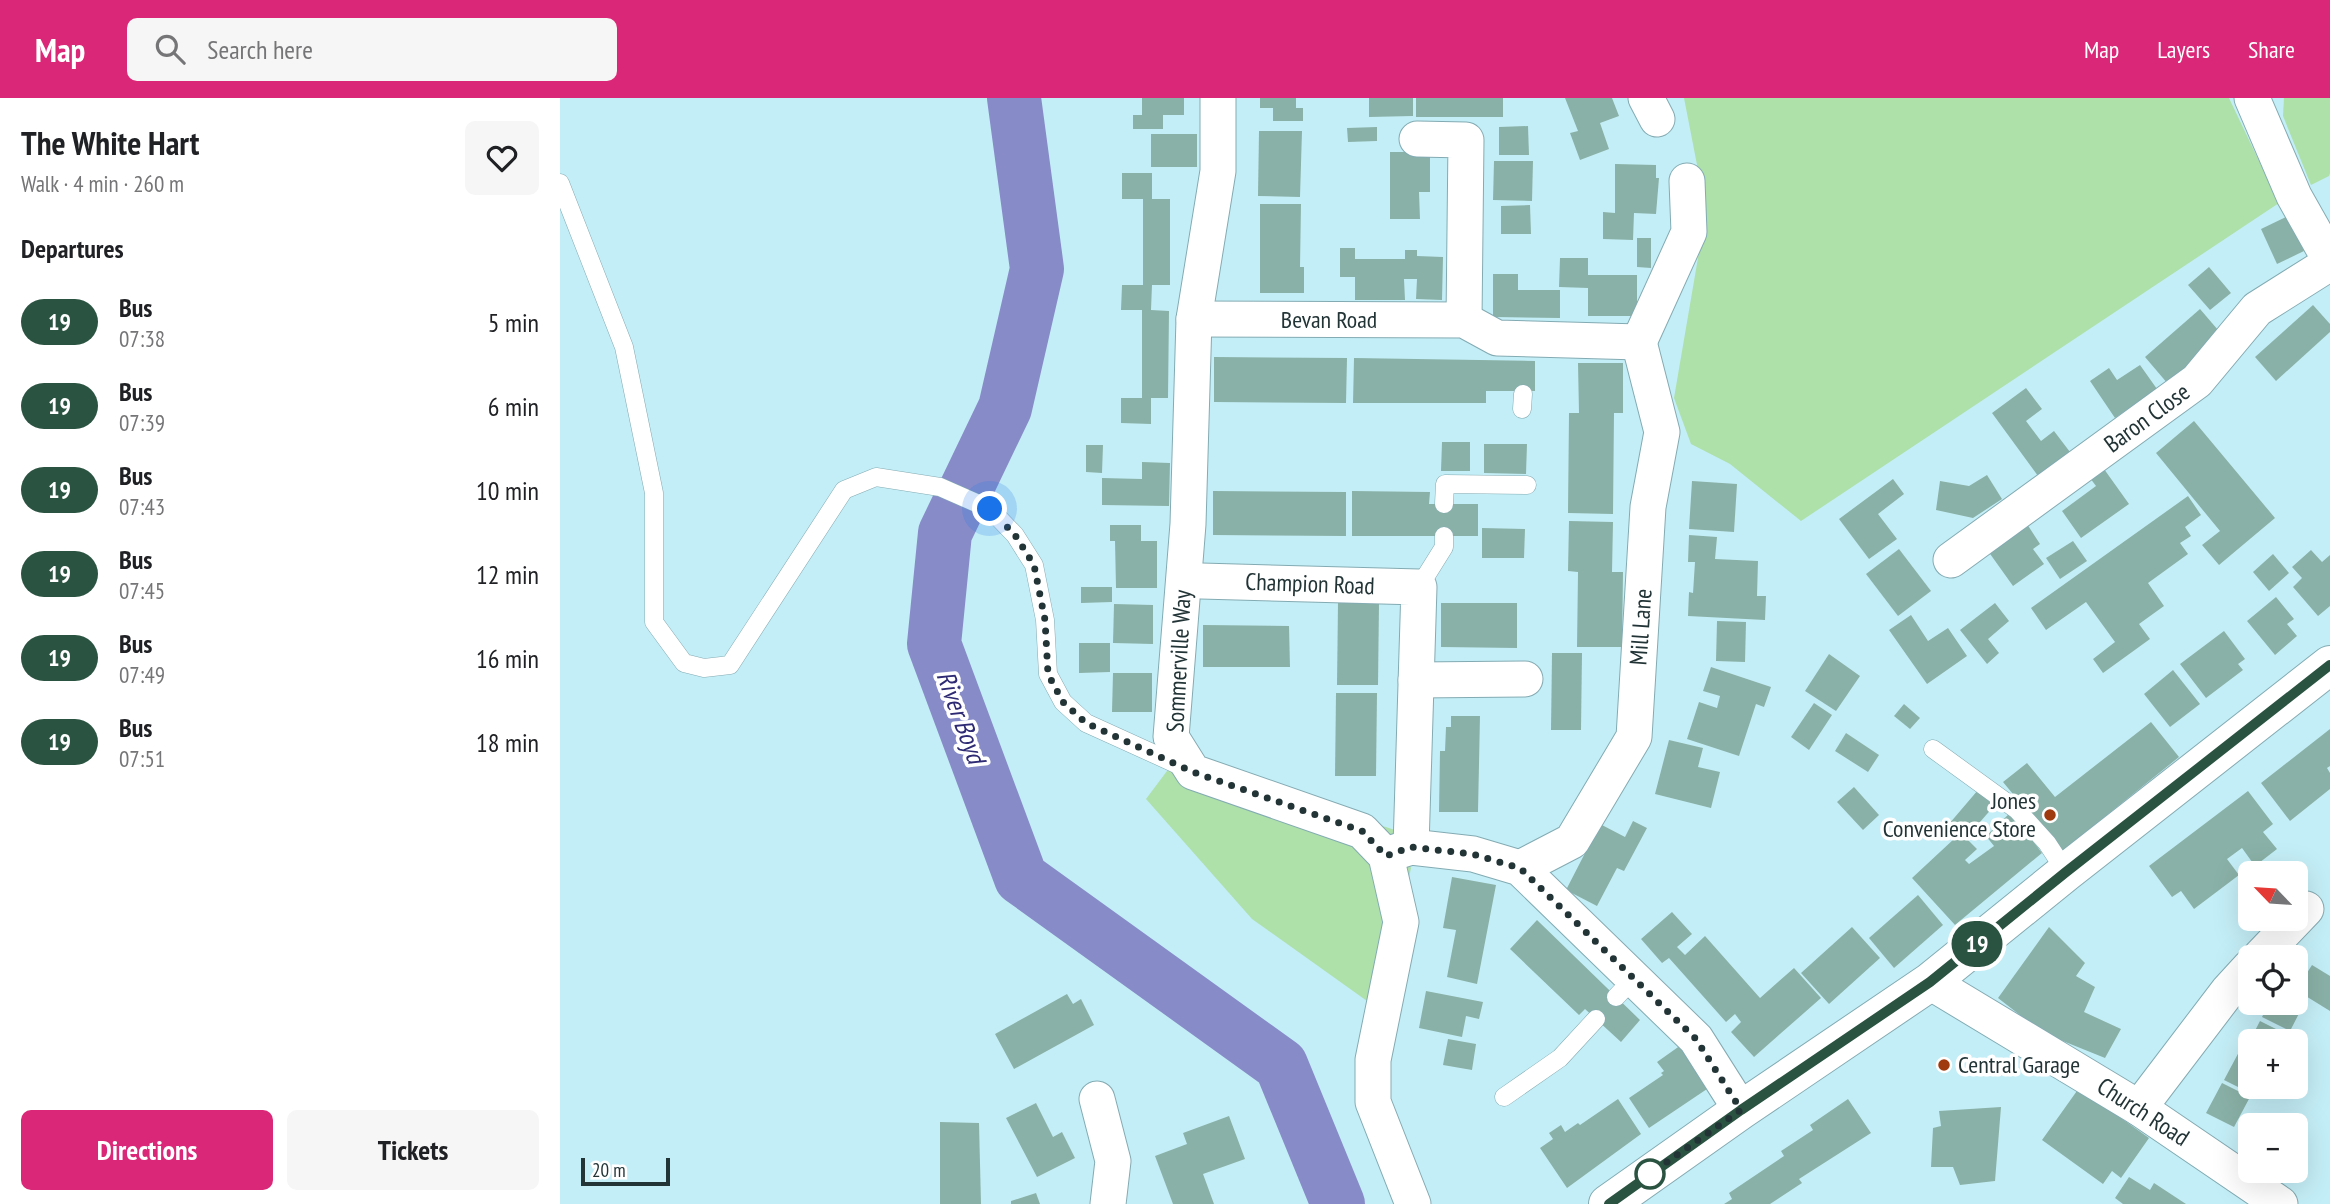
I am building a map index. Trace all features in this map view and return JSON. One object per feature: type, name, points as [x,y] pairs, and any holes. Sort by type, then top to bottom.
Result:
[{"type":"main road","points":[[1628,1198],[1741,1110],[1930,982],[2330,664]]},
{"type":"street","name":"Sommerville Way","points":[[1193,772],[1171,737],[1188,524],[1194,319],[1218,171],[1218,98]]},
{"type":"street","points":[[2252,98],[2294,196],[2330,262]]},
{"type":"street","points":[[1417,139],[1466,140],[1464,320]]},
{"type":"street","points":[[1639,342],[1689,232],[1687,181]]},
{"type":"street","name":"Baron Close","points":[[1951,560],[2197,381],[2257,309],[2330,262]]},
{"type":"street","name":"Bevan Road","points":[[1194,319],[1464,320],[1522,350],[1639,342]]},
{"type":"street","name":"Mill Lane","points":[[1520,868],[1572,841],[1634,737],[1648,507],[1662,432],[1639,342]]},
{"type":"street","name":"Champion Road","points":[[1201,581],[1419,587]]},
{"type":"street","points":[[1413,1204],[1373,1102],[1373,1060],[1401,922],[1399,851],[1416,680],[1419,587]]},
{"type":"street","points":[[1416,680],[1525,679]]},
{"type":"street","points":[[1193,772],[1362,831],[1399,851],[1472,854],[1520,868],[1625,988],[1696,1039],[1741,1110]]},
{"type":"street","points":[[2272,945],[2285,931]]},
{"type":"street","points":[[2139,1108],[2238,980]]},
{"type":"street","name":"Church Road","points":[[1930,982],[2139,1108],[2280,1204]]},
{"type":"street","points":[[1097,1099],[1113,1161],[1108,1204]]},
{"type":"lane","points":[[560,183],[624,346],[654,493],[654,622],[684,663],[704,668],[730,665],[844,490],[876,477],[940,487],[990,509],[1015,535],[1034,565],[1045,620],[1048,674],[1063,702],[1086,723],[1193,772]]},
{"type":"lane","points":[[1444,503],[1445,484],[1527,485]]},
{"type":"lane","points":[[1419,587],[1444,547],[1444,536]]},
{"type":"lane","points":[[1933,749],[2017,810],[2047,844],[2066,872]]},
{"type":"lane","points":[[1504,1097],[1560,1058],[1596,1019]]},
{"type":"green space","points":[[1684,98],[2229,98],[2279,203],[1801,521],[1730,464],[1691,444],[1674,398],[1706,211]]},
{"type":"green space","points":[[2284,98],[2330,98],[2330,173],[2311,185],[2283,116]]},
{"type":"green space","points":[[1176,759],[1395,830],[1411,868],[1381,1011],[1252,919],[1146,799]]},
{"type":"building","points":[[1142,98],[1184,98],[1184,115],[1163,115],[1163,129],[1133,129],[1133,115],[1142,115]]},
{"type":"building","points":[[1260,98],[1296,98],[1296,108],[1303,108],[1303,121],[1273,121],[1273,108],[1260,108]]},
{"type":"building","points":[[1369,98],[1413,98],[1413,116],[1369,117]]},
{"type":"building","points":[[1416,98],[1503,98],[1503,117],[1416,117]]},
{"type":"building","points":[[1565,98],[1612,98],[1619,116],[1600,123],[1609,149],[1580,160],[1570,133],[1578,131]]},
{"type":"building","points":[[1528,126],[1529,155],[1499,155],[1499,127]]},
{"type":"building","points":[[1377,127],[1377,141],[1348,142],[1347,128]]},
{"type":"building","points":[[1259,131],[1302,131],[1300,197],[1258,196]]},
{"type":"building","points":[[1151,134],[1197,134],[1197,167],[1151,167]]},
{"type":"building","points":[[1390,152],[1430,152],[1430,192],[1419,192],[1420,219],[1390,219]]},
{"type":"building","points":[[1494,161],[1533,161],[1532,201],[1493,200]]},
{"type":"building","points":[[1615,164],[1656,165],[1656,178],[1659,178],[1656,214],[1634,213],[1633,240],[1603,239],[1603,212],[1615,213]]},
{"type":"building","points":[[1122,173],[1152,173],[1152,199],[1170,199],[1170,285],[1152,285],[1151,310],[1169,311],[1168,398],[1151,398],[1151,424],[1121,423],[1121,398],[1142,398],[1142,310],[1121,310],[1122,285],[1143,285],[1143,199],[1122,199]]},
{"type":"building","points":[[1260,204],[1301,204],[1300,267],[1304,267],[1304,293],[1260,293]]},
{"type":"building","points":[[1530,205],[1531,234],[1501,234],[1501,206]]},
{"type":"building","points":[[2288,216],[2304,251],[2277,264],[2261,229]]},
{"type":"building","points":[[1637,238],[1651,238],[1651,268],[1637,267]]},
{"type":"building","points":[[1340,248],[1355,248],[1355,259],[1405,259],[1405,250],[1417,250],[1417,256],[1443,257],[1442,300],[1416,299],[1417,279],[1404,279],[1405,300],[1355,300],[1355,277],[1340,277]]},
{"type":"building","points":[[1560,258],[1588,258],[1588,275],[1637,275],[1637,316],[1588,316],[1588,288],[1559,287]]},
{"type":"building","points":[[2209,267],[2231,293],[2210,310],[2188,285]]},
{"type":"building","points":[[1493,274],[1518,274],[1518,290],[1560,290],[1560,318],[1493,317]]},
{"type":"building","points":[[2313,305],[2330,324],[2330,332],[2276,381],[2255,357]]},
{"type":"building","points":[[2200,309],[2224,337],[2168,384],[2145,357]]},
{"type":"building","points":[[1214,357],[1347,358],[1346,403],[1214,402]]},
{"type":"building","points":[[1354,358],[1535,361],[1535,391],[1486,391],[1486,403],[1353,403]]},
{"type":"building","points":[[1578,363],[1623,363],[1623,413],[1614,413],[1613,514],[1568,513],[1569,413],[1579,413]]},
{"type":"building","points":[[2140,365],[2157,389],[2115,418],[2090,381],[2109,368],[2117,380]]},
{"type":"building","points":[[2026,388],[2042,409],[2026,421],[2041,441],[2054,431],[2070,452],[2038,476],[1992,413]]},
{"type":"building","points":[[2194,421],[2275,518],[2219,565],[2202,545],[2220,531],[2156,453]]},
{"type":"building","points":[[1442,442],[1470,442],[1470,471],[1441,471]]},
{"type":"building","points":[[1484,444],[1527,444],[1526,474],[1484,473]]},
{"type":"building","points":[[1086,445],[1103,445],[1102,473],[1086,472]]},
{"type":"building","points":[[1142,462],[1170,463],[1169,506],[1102,505],[1102,478],[1142,479]]},
{"type":"building","points":[[2104,469],[2129,504],[2081,538],[2062,511],[2096,486],[2090,478]]},
{"type":"building","points":[[1987,475],[2002,499],[1973,518],[1936,510],[1940,481],[1969,486]]},
{"type":"building","points":[[1893,479],[1904,494],[1878,514],[1897,539],[1869,559],[1839,519]]},
{"type":"building","points":[[1692,481],[1737,484],[1734,532],[1689,529]]},
{"type":"building","points":[[1213,491],[1346,492],[1346,536],[1213,535]]},
{"type":"building","points":[[1352,491],[1430,492],[1429,504],[1478,504],[1478,536],[1352,536]]},
{"type":"building","points":[[2188,496],[2201,515],[2185,527],[2191,536],[2180,543],[2188,554],[2148,583],[2164,606],[2139,624],[2150,639],[2103,673],[2093,659],[2115,642],[2086,602],[2046,630],[2031,608]]},
{"type":"building","points":[[1569,521],[1613,522],[1612,572],[1623,572],[1622,647],[1577,647],[1578,572],[1568,571]]},
{"type":"building","points":[[2027,524],[2040,544],[2033,549],[2044,564],[2013,586],[1988,551]]},
{"type":"building","points":[[1110,525],[1141,525],[1141,541],[1157,541],[1157,588],[1116,588],[1115,541],[1110,541]]},
{"type":"building","points":[[1482,528],[1525,529],[1524,558],[1482,558]]},
{"type":"building","points":[[1689,535],[1717,537],[1715,559],[1758,561],[1757,596],[1766,596],[1765,620],[1688,616],[1695,562],[1688,562]]},
{"type":"building","points":[[2073,541],[2087,561],[2060,579],[2046,558]]},
{"type":"building","points":[[1899,549],[1931,591],[1898,616],[1866,574]]},
{"type":"building","points":[[2311,550],[2322,562],[2330,555],[2330,606],[2318,616],[2293,587],[2302,578],[2292,567]]},
{"type":"building","points":[[2273,554],[2289,573],[2269,591],[2253,572]]},
{"type":"building","points":[[1081,587],[1112,587],[1112,602],[1081,603]]},
{"type":"building","points":[[2276,597],[2294,619],[2287,624],[2297,636],[2275,655],[2247,621]]},
{"type":"building","points":[[1338,602],[1379,603],[1378,685],[1337,685]]},
{"type":"building","points":[[1441,603],[1517,603],[1517,648],[1441,647]]},
{"type":"building","points":[[1995,603],[2009,621],[1988,639],[1999,653],[1987,664],[1960,630]]},
{"type":"building","points":[[1114,604],[1153,605],[1153,644],[1113,643]]},
{"type":"building","points":[[1911,615],[1928,641],[1948,628],[1967,656],[1927,684],[1889,630]]},
{"type":"building","points":[[1717,621],[1746,622],[1745,662],[1716,661]]},
{"type":"building","points":[[1203,625],[1289,626],[1290,667],[1203,667]]},
{"type":"building","points":[[2224,631],[2245,659],[2238,664],[2243,670],[2206,698],[2180,664]]},
{"type":"building","points":[[1079,643],[1110,643],[1110,672],[1079,673]]},
{"type":"building","points":[[1552,653],[1582,653],[1581,730],[1551,730]]},
{"type":"building","points":[[1829,654],[1860,676],[1836,711],[1805,691]]},
{"type":"building","points":[[1711,667],[1771,687],[1764,707],[1756,704],[1739,756],[1687,739],[1699,702],[1717,708],[1720,696],[1703,691]]},
{"type":"building","points":[[2173,670],[2200,704],[2170,727],[2144,694]]},
{"type":"building","points":[[1113,673],[1152,673],[1152,712],[1112,712]]},
{"type":"building","points":[[1336,693],[1377,693],[1376,776],[1335,776]]},
{"type":"building","points":[[1814,703],[1832,715],[1809,750],[1791,737]]},
{"type":"building","points":[[1904,704],[1920,718],[1910,729],[1894,716]]},
{"type":"building","points":[[1451,716],[1480,716],[1478,812],[1439,812],[1440,751],[1445,751],[1446,727],[1451,727]]},
{"type":"building","points":[[2151,722],[2179,757],[2061,852],[2003,782],[2027,763],[2055,797]]},
{"type":"building","points":[[2330,729],[2330,766],[2327,768],[2330,773],[2330,789],[2290,821],[2261,783]]},
{"type":"building","points":[[1846,733],[1879,755],[1868,772],[1835,751]]},
{"type":"building","points":[[1669,740],[1703,748],[1698,767],[1720,772],[1711,808],[1655,794]]},
{"type":"building","points":[[1854,787],[1879,815],[1863,830],[1837,802]]},
{"type":"building","points":[[1978,790],[1994,806],[1966,838],[1977,849],[1965,860],[1969,864],[1994,846],[1986,836],[2011,812],[2042,853],[1955,925],[1912,878],[1955,838],[1943,831]]},
{"type":"building","points":[[2248,791],[2273,824],[2263,832],[2277,849],[2261,861],[2251,861],[2242,848],[2227,859],[2238,876],[2194,909],[2181,891],[2172,897],[2149,866]]},
{"type":"building","points":[[1633,821],[1647,828],[1624,871],[1617,868],[1597,906],[1566,890],[1600,824],[1625,837]]},
{"type":"building","points":[[1452,877],[1496,885],[1477,984],[1447,977],[1456,930],[1443,928]]},
{"type":"building","points":[[1918,895],[1943,925],[1894,968],[1869,938]]},
{"type":"building","points":[[1672,912],[1692,934],[1677,947],[1685,955],[1705,936],[1760,998],[1794,968],[1821,998],[1754,1057],[1731,1032],[1741,1022],[1735,1014],[1726,1022],[1669,958],[1662,963],[1641,939]]},
{"type":"building","points":[[1537,920],[1640,1020],[1621,1042],[1585,1009],[1579,1015],[1510,949]]},
{"type":"building","points":[[1852,927],[1880,958],[1829,1004],[1801,973]]},
{"type":"building","points":[[2049,927],[2085,963],[2076,976],[2095,987],[2084,1012],[2121,1029],[2105,1058],[2043,1033],[1998,998]]},
{"type":"building","points":[[2312,965],[2330,976],[2330,1011],[2308,997],[2308,971]]},
{"type":"building","points":[[1426,991],[1483,1002],[1479,1019],[1466,1016],[1462,1037],[1419,1028]]},
{"type":"building","points":[[1067,994],[1073,1004],[1081,999],[1094,1025],[1014,1069],[995,1034]]},
{"type":"building","points":[[2263,1015],[2298,1015],[2291,1029],[2262,1017]]},
{"type":"building","points":[[2260,1021],[2276,1029],[2256,1029]]},
{"type":"building","points":[[1448,1039],[1476,1044],[1472,1070],[1443,1065]]},
{"type":"building","points":[[1681,1045],[1710,1087],[1649,1128],[1629,1098],[1663,1075],[1661,1073],[1664,1071],[1657,1062]]},
{"type":"building","points":[[2238,1054],[2238,1087],[2224,1080]]},
{"type":"building","points":[[2222,1083],[2238,1091],[2238,1099],[2249,1099],[2241,1113],[2238,1113],[2234,1127],[2206,1113]]},
{"type":"building","points":[[2079,1088],[2149,1138],[2121,1178],[2112,1171],[2103,1184],[2042,1140]]},
{"type":"building","points":[[1618,1099],[1641,1134],[1567,1188],[1540,1148],[1553,1139],[1549,1133],[1561,1125],[1565,1132]]},
{"type":"building","points":[[1848,1099],[1871,1133],[1799,1179],[1802,1183],[1770,1204],[1724,1204],[1732,1199],[1729,1193],[1784,1156],[1781,1151],[1813,1130],[1810,1125]]},
{"type":"building","points":[[1036,1103],[1053,1137],[1062,1132],[1075,1158],[1037,1177],[1006,1118]]},
{"type":"building","points":[[2001,1107],[1995,1181],[1960,1185],[1953,1167],[1931,1167],[1933,1128],[1941,1126],[1939,1111]]},
{"type":"building","points":[[1229,1116],[1245,1159],[1203,1174],[1214,1204],[1173,1204],[1155,1156],[1187,1144],[1183,1133]]},
{"type":"building","points":[[940,1122],[979,1123],[981,1204],[940,1204]]},
{"type":"building","points":[[2129,1177],[2150,1190],[2154,1183],[2186,1204],[2123,1204],[2115,1198]]},
{"type":"building","points":[[1036,1193],[1040,1204],[1011,1204],[1011,1201]]},
{"type":"waterway","name":"River Boyd","points":[[1014,98],[1037,269],[1005,408],[945,533],[934,644],[1021,878],[1281,1065],[1338,1204]]},
{"type":"bus line","name":"19","points":[[1609,1204],[1741,1110],[1930,982],[2330,665]]},
{"type":"place","name":"Jones Convenience Store","points":[[2050,815]]},
{"type":"place","name":"Central Garage","points":[[1944,1065]]},
{"type":"route","points":[[990,509],[1015,535],[1034,565],[1045,620],[1048,674],[1063,702],[1086,723],[1193,772],[1362,831],[1386,856],[1411,847],[1472,854],[1520,868],[1696,1039],[1741,1110],[1650,1174]]}]
